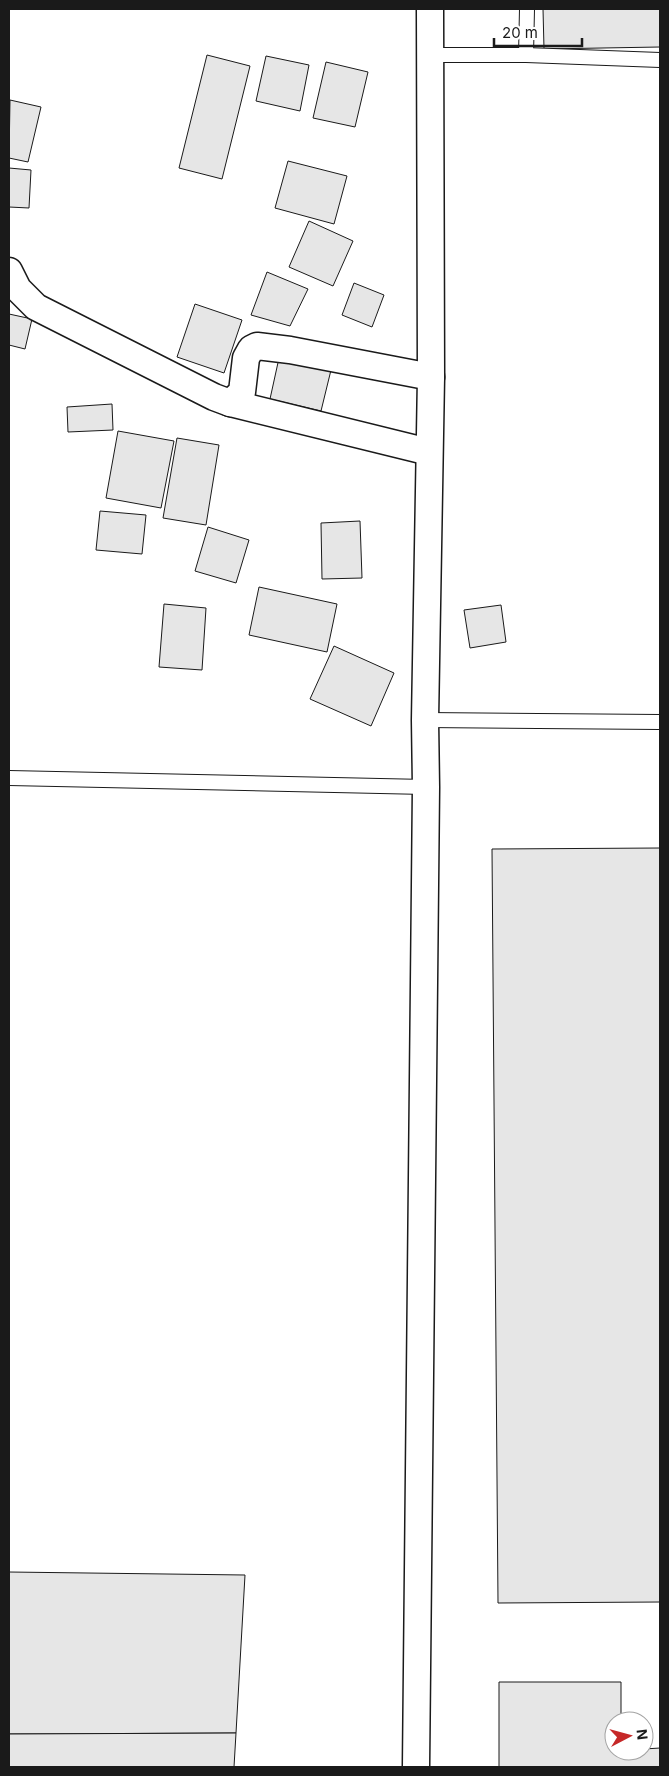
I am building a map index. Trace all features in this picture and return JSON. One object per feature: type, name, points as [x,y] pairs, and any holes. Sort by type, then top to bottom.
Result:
[{"type":"street","points":[[416,1767],[426,787],[425,720],[431,377],[430,9]]},
{"type":"street","points":[[9,271],[18,289],[36,306],[214,397],[230,403],[429,452]]},
{"type":"street","points":[[230,403],[242,392],[246,358],[251,349],[257,346],[290,350],[431,377]]},
{"type":"lane","points":[[526,55],[527,9]]},
{"type":"lane","points":[[430,55],[526,55],[660,60]]},
{"type":"lane","points":[[425,720],[660,722]]},
{"type":"lane","points":[[9,778],[426,787]]},
{"type":"building","points":[[543,9],[660,9],[660,47],[544,49]]},
{"type":"building","points":[[207,55],[250,66],[222,179],[179,168]]},
{"type":"building","points":[[266,56],[309,65],[300,111],[256,101]]},
{"type":"building","points":[[326,62],[368,72],[355,127],[313,118]]},
{"type":"building","points":[[10,100],[41,107],[28,162],[9,158]]},
{"type":"building","points":[[288,161],[347,176],[334,224],[275,208]]},
{"type":"building","points":[[9,168],[31,170],[29,208],[9,207]]},
{"type":"building","points":[[309,221],[353,241],[333,286],[289,267]]},
{"type":"building","points":[[267,272],[308,289],[290,326],[251,315]]},
{"type":"building","points":[[354,283],[384,295],[372,327],[342,315]]},
{"type":"building","points":[[195,304],[242,320],[224,373],[177,357]]},
{"type":"building","points":[[9,314],[32,319],[25,349],[9,345]]},
{"type":"building","points":[[279,358],[331,370],[321,411],[270,399]]},
{"type":"building","points":[[112,404],[113,430],[68,432],[67,407]]},
{"type":"building","points":[[118,431],[174,441],[161,508],[106,498]]},
{"type":"building","points":[[177,438],[219,445],[206,525],[163,518]]},
{"type":"building","points":[[100,511],[146,515],[142,554],[96,550]]},
{"type":"building","points":[[360,521],[362,578],[322,579],[321,523]]},
{"type":"building","points":[[208,527],[249,540],[236,583],[195,571]]},
{"type":"building","points":[[259,587],[337,604],[327,652],[249,635]]},
{"type":"building","points":[[164,604],[206,608],[202,670],[159,667]]},
{"type":"building","points":[[501,605],[506,642],[470,648],[464,610]]},
{"type":"building","points":[[334,646],[394,673],[371,726],[310,699]]},
{"type":"building","points":[[660,848],[660,1602],[498,1603],[492,849]]},
{"type":"building","points":[[9,1572],[245,1575],[236,1733],[9,1734]]},
{"type":"building","points":[[499,1682],[621,1682],[621,1711],[604,1711],[604,1761],[654,1761],[654,1748],[660,1748],[660,1767],[499,1767]]},
{"type":"building","points":[[236,1733],[234,1767],[9,1767],[9,1734]]}]
